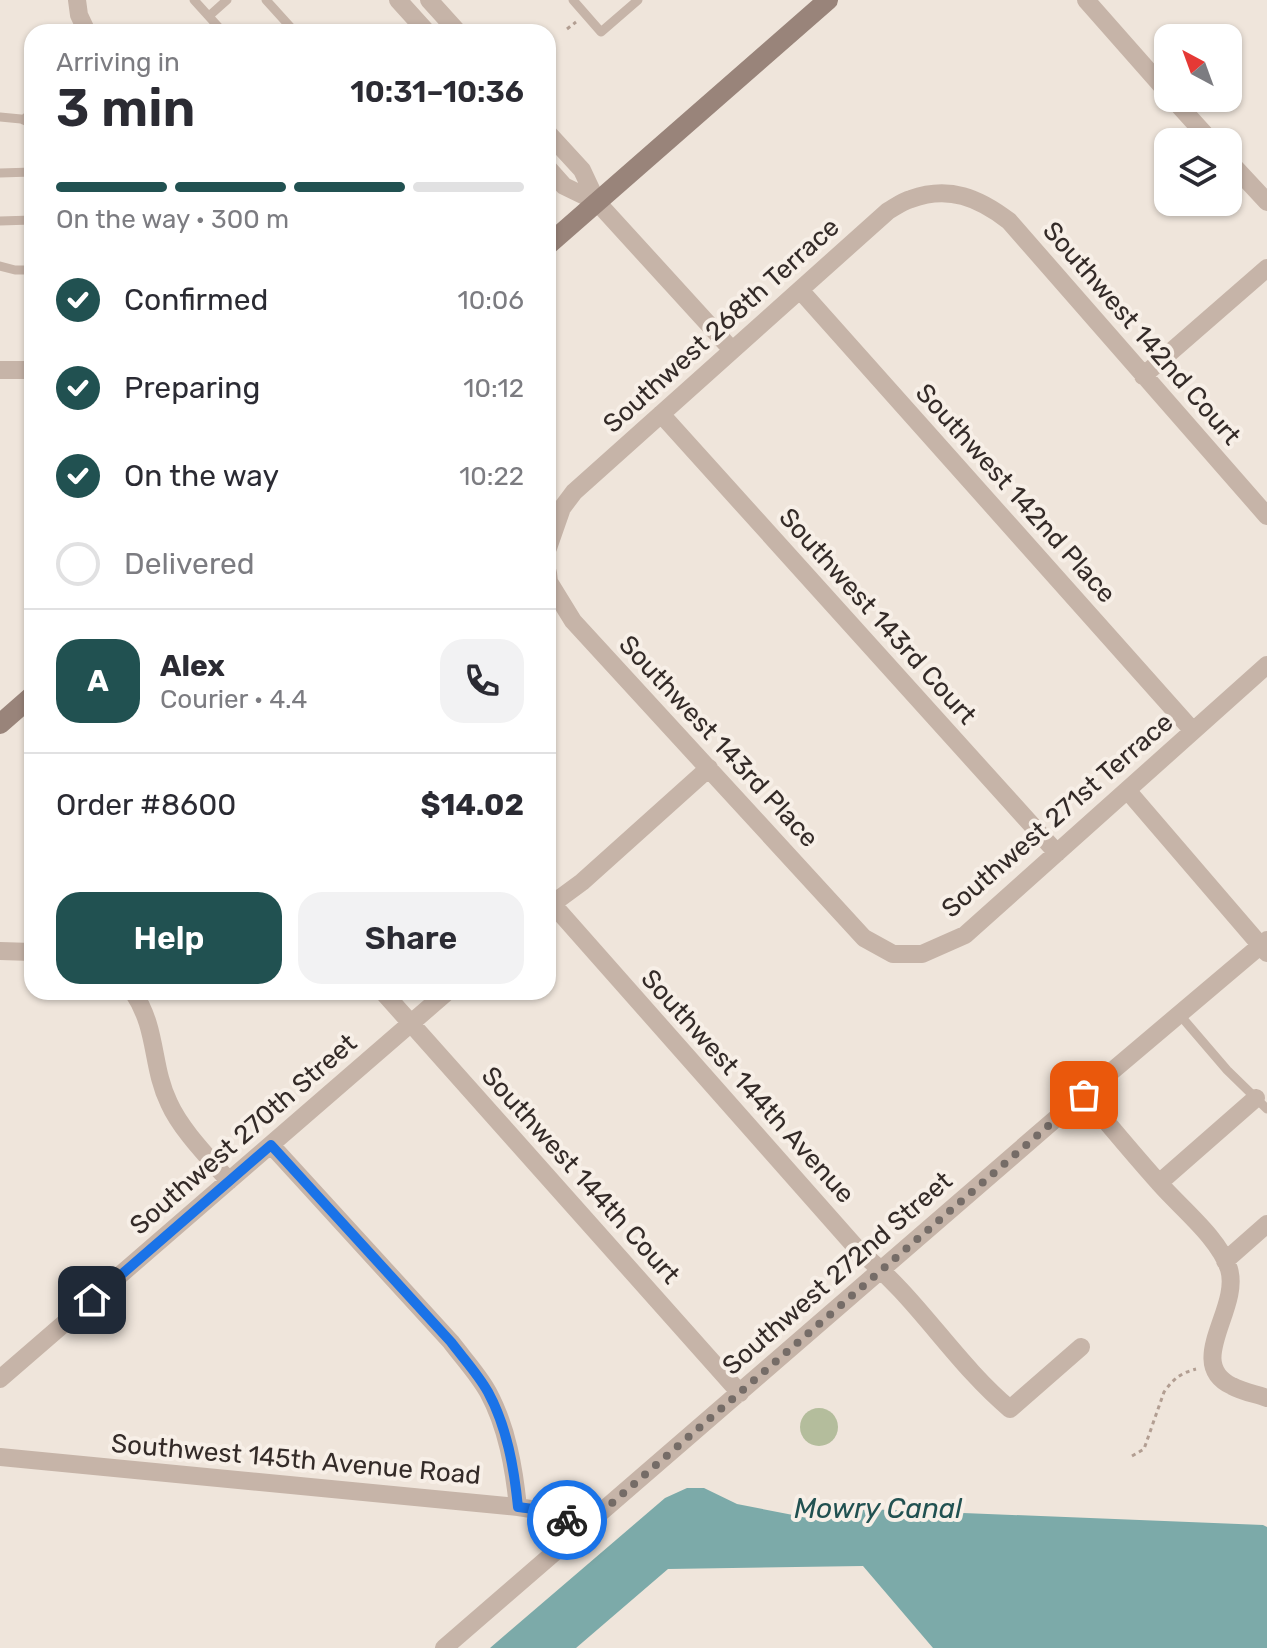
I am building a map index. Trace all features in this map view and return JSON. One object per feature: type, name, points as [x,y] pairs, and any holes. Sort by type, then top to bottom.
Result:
[{"type":"main road","points":[[556,238],[828,0]]},
{"type":"main road","points":[[0,724],[24,703]]},
{"type":"street","points":[[77,0],[83,24]]},
{"type":"street","points":[[399,0],[420,24]]},
{"type":"street","points":[[429,0],[451,24]]},
{"type":"street","points":[[1086,0],[1154,77]]},
{"type":"street","points":[[1185,112],[1199,128]]},
{"type":"street","points":[[556,142],[582,170],[597,202],[732,350]]},
{"type":"street","points":[[1242,175],[1267,202]]},
{"type":"street","points":[[556,177],[564,186],[597,202]]},
{"type":"street","name":"Southwest 268th Terrace","points":[[556,525],[562,508],[574,492],[888,211],[912,198],[940,193],[967,196]]},
{"type":"street","name":"Southwest 142nd Court","points":[[967,196],[989,205],[1009,221],[1267,516]]},
{"type":"street","points":[[1143,376],[1267,268]]},
{"type":"street","name":"Southwest 142nd Place","points":[[800,290],[1193,731]]},
{"type":"street","points":[[0,370],[24,370]]},
{"type":"street","name":"Southwest 143rd Court","points":[[661,414],[1057,853]]},
{"type":"street","name":"Southwest 143rd Place","points":[[556,593],[573,621],[864,938]]},
{"type":"street","name":"Southwest 271st Terrace","points":[[864,938],[893,954],[922,954],[965,935],[1267,665]]},
{"type":"street","points":[[556,899],[582,882],[709,768]]},
{"type":"street","points":[[1127,790],[1265,946]]},
{"type":"street","name":"Southwest 144th Avenue","points":[[556,912],[860,1252],[882,1269],[985,1388],[1010,1409],[1081,1347]]},
{"type":"street","name":"Southwest 272nd Street","points":[[444,1648],[1084,1095],[1265,946]]},
{"type":"street","points":[[0,951],[24,952]]},
{"type":"street","points":[[138,1000],[148,1018],[159,1074],[169,1104],[229,1181]]},
{"type":"street","name":"Southwest 144th Court","points":[[390,1000],[740,1393]]},
{"type":"street","name":"Southwest 270th Street","points":[[0,1379],[438,1000]]},
{"type":"street","points":[[1084,1095],[1208,1236],[1225,1261],[1231,1280],[1229,1302],[1213,1347],[1212,1364],[1220,1378],[1232,1386],[1267,1398]]},
{"type":"street","points":[[1159,1183],[1261,1104]]},
{"type":"street","points":[[271,1145],[451,1342],[475,1373],[488,1393],[504,1432],[518,1507]]},
{"type":"street","points":[[1225,1261],[1267,1224]]},
{"type":"street","name":"Southwest 145th Avenue Road","points":[[0,1457],[518,1507],[561,1516],[582,1529]]},
{"type":"lane","points":[[194,0],[216,24]]},
{"type":"lane","points":[[209,16],[227,0]]},
{"type":"lane","points":[[266,0],[288,24]]},
{"type":"lane","points":[[573,0],[601,32],[638,0]]},
{"type":"lane","points":[[0,117],[24,121]]},
{"type":"lane","points":[[0,173],[24,172]]},
{"type":"lane","points":[[0,221],[24,220]]},
{"type":"lane","points":[[0,266],[24,270]]},
{"type":"lane","points":[[1179,1014],[1261,1104]]},
{"type":"path","points":[[567,29],[578,19]]},
{"type":"path","points":[[1132,1456],[1144,1449],[1169,1384],[1185,1372],[1212,1364]]},
{"type":"green space","points":[[819,1408],[832,1414],[838,1427],[832,1440],[819,1446],[806,1440],[800,1427],[806,1414]]},
{"type":"water","points":[[687,1488],[704,1488],[737,1504],[824,1521],[866,1509],[1263,1525],[1267,1527],[1267,1648],[933,1648],[863,1566],[668,1569],[576,1648],[490,1648],[665,1498]]},
{"type":"way so far","points":[[567,1520],[582,1529],[1084,1095]]},
{"type":"route","points":[[92,1300],[271,1145],[451,1342],[475,1373],[488,1393],[504,1432],[518,1507],[541,1510],[567,1520]]},
{"type":"water label","name":"Mowry Canal","points":[[878,1508]]}]
